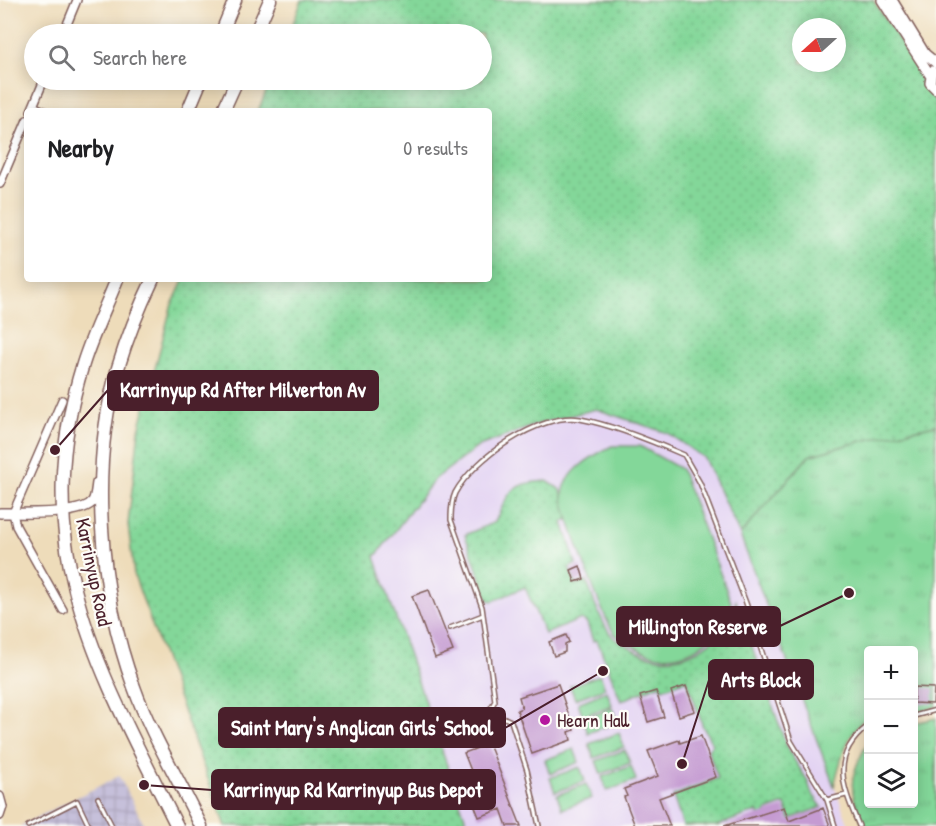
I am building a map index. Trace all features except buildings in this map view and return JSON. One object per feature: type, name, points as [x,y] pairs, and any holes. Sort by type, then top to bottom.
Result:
[{"type":"highway","points":[[225,24],[235,0]]},
{"type":"highway","points":[[260,24],[269,0]]},
{"type":"highway","points":[[189,108],[197,90]]},
{"type":"highway","points":[[225,108],[233,90]]},
{"type":"highway","name":"Karrinyup Road","points":[[116,282],[83,362],[74,399],[65,443],[62,511],[70,572],[89,641],[114,700],[177,826]]},
{"type":"highway","name":"Karrinyup Road","points":[[152,282],[117,369],[102,467],[104,536],[115,626],[124,660],[146,717],[201,826]]},
{"type":"main road","points":[[882,0],[933,71],[930,83],[936,89]]},
{"type":"main road","points":[[892,0],[925,54],[936,63]]},
{"type":"main road","points":[[0,513],[85,508],[95,498],[102,467]]},
{"type":"main road","points":[[85,508],[98,519],[104,536]]},
{"type":"street","points":[[67,24],[77,0]]},
{"type":"street","points":[[32,108],[40,90]]},
{"type":"street","points":[[0,184],[24,127]]},
{"type":"street","points":[[62,400],[13,513],[16,526],[63,610]]},
{"type":"street","points":[[0,796],[3,807],[0,816]]},
{"type":"lane","points":[[448,714],[447,719],[453,726],[490,711],[495,701],[483,615],[451,520],[450,508],[455,494],[496,447],[541,426],[578,418],[684,456],[700,483],[742,592],[790,741],[827,800],[835,826]]},
{"type":"lane","points":[[450,628],[483,615]]},
{"type":"lane","points":[[918,715],[936,710]]},
{"type":"lane","points":[[490,711],[511,721],[527,770],[539,826]]},
{"type":"lane","points":[[859,826],[846,795],[842,778],[843,759],[859,733],[864,729]]},
{"type":"lane","points":[[827,800],[846,795]]},
{"type":"lane","points":[[98,798],[112,826]]},
{"type":"lane","points":[[28,826],[77,801],[89,826]]},
{"type":"shaded area","points":[[597,409],[667,433],[704,458],[740,535],[849,826],[468,826],[375,557],[435,479],[480,446],[541,423]]},
{"type":"shaded area","points":[[119,776],[145,826],[20,826]]},
{"type":"green space","points":[[302,0],[873,0],[936,103],[936,425],[862,441],[809,456],[740,535],[704,458],[667,433],[596,409],[541,423],[479,446],[435,479],[375,557],[468,826],[225,826],[134,575],[128,524],[139,430],[171,307],[183,282],[492,282],[492,108],[259,108],[267,90],[492,90],[492,24],[293,24]]},
{"type":"green space","points":[[936,425],[936,707],[918,712],[918,646],[864,646],[864,720],[849,739],[834,786],[740,535],[809,456],[862,441]]},
{"type":"green space","points":[[612,446],[640,446],[681,469],[731,602],[716,631],[693,650],[664,657],[649,654],[620,638],[609,624],[593,588],[576,543],[563,496],[565,487],[574,472],[597,454]]},
{"type":"green space","points":[[547,481],[561,490],[569,519],[563,522],[576,564],[569,568],[576,585],[587,581],[605,625],[612,636],[618,640],[644,655],[661,658],[677,658],[693,653],[719,632],[729,618],[736,601],[788,750],[822,807],[790,819],[785,804],[766,811],[770,823],[762,825],[757,811],[717,826],[683,826],[673,796],[718,778],[708,750],[712,744],[703,727],[687,680],[662,689],[660,684],[621,701],[597,640],[593,641],[587,623],[581,619],[545,634],[525,587],[493,601],[488,600],[465,535],[495,522],[508,496],[518,487]]},
{"type":"green space","points":[[600,675],[605,688],[575,699],[570,686]]},
{"type":"green space","points":[[607,691],[612,705],[583,716],[578,703]]},
{"type":"green space","points":[[612,708],[618,722],[588,733],[583,719]]},
{"type":"green space","points":[[936,718],[936,826],[864,826],[855,802],[852,784],[864,751],[864,808],[918,808],[918,722]]},
{"type":"green space","points":[[619,733],[624,747],[594,758],[589,744]]},
{"type":"green space","points":[[574,749],[579,762],[550,774],[545,760]]},
{"type":"green space","points":[[625,750],[630,763],[601,774],[596,761]]},
{"type":"green space","points":[[631,766],[636,780],[607,791],[602,777]]},
{"type":"green space","points":[[580,767],[585,781],[555,792],[550,778]]},
{"type":"green space","points":[[586,784],[592,798],[562,809],[557,795]]},
{"type":"place","name":"Karrinyup Rd After Milverton Av","points":[[55,450]]},
{"type":"place","name":"Millington Reserve","points":[[849,593]]},
{"type":"place","name":"Saint Mary's Anglican Girls' School","points":[[603,671]]},
{"type":"place","name":"Hearn Hall","points":[[545,720]]},
{"type":"place","name":"Arts Block","points":[[682,764]]},
{"type":"place","name":"Karrinyup Rd Karrinyup Bus Depot","points":[[144,785]]}]
